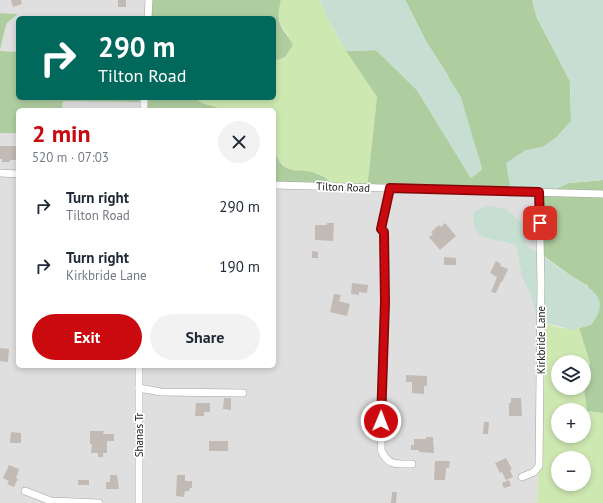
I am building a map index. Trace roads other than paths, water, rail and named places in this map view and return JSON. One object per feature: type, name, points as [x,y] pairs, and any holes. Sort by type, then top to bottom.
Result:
[{"type":"street","points":[[148,0],[148,16]]},
{"type":"street","points":[[0,173],[16,174]]},
{"type":"street","name":"Tilton Road","points":[[276,185],[603,194]]},
{"type":"street","points":[[390,188],[381,229],[384,232],[385,302],[381,450],[385,459],[396,464],[412,464]]},
{"type":"street","name":"Kirkbride Lane","points":[[522,477],[534,472],[539,466],[541,335],[539,192]]},
{"type":"street","name":"Shanas Tr","points":[[139,368],[139,503]]},
{"type":"street","points":[[139,388],[161,392],[243,394]]},
{"type":"street","points":[[25,491],[51,501],[99,503]]}]
